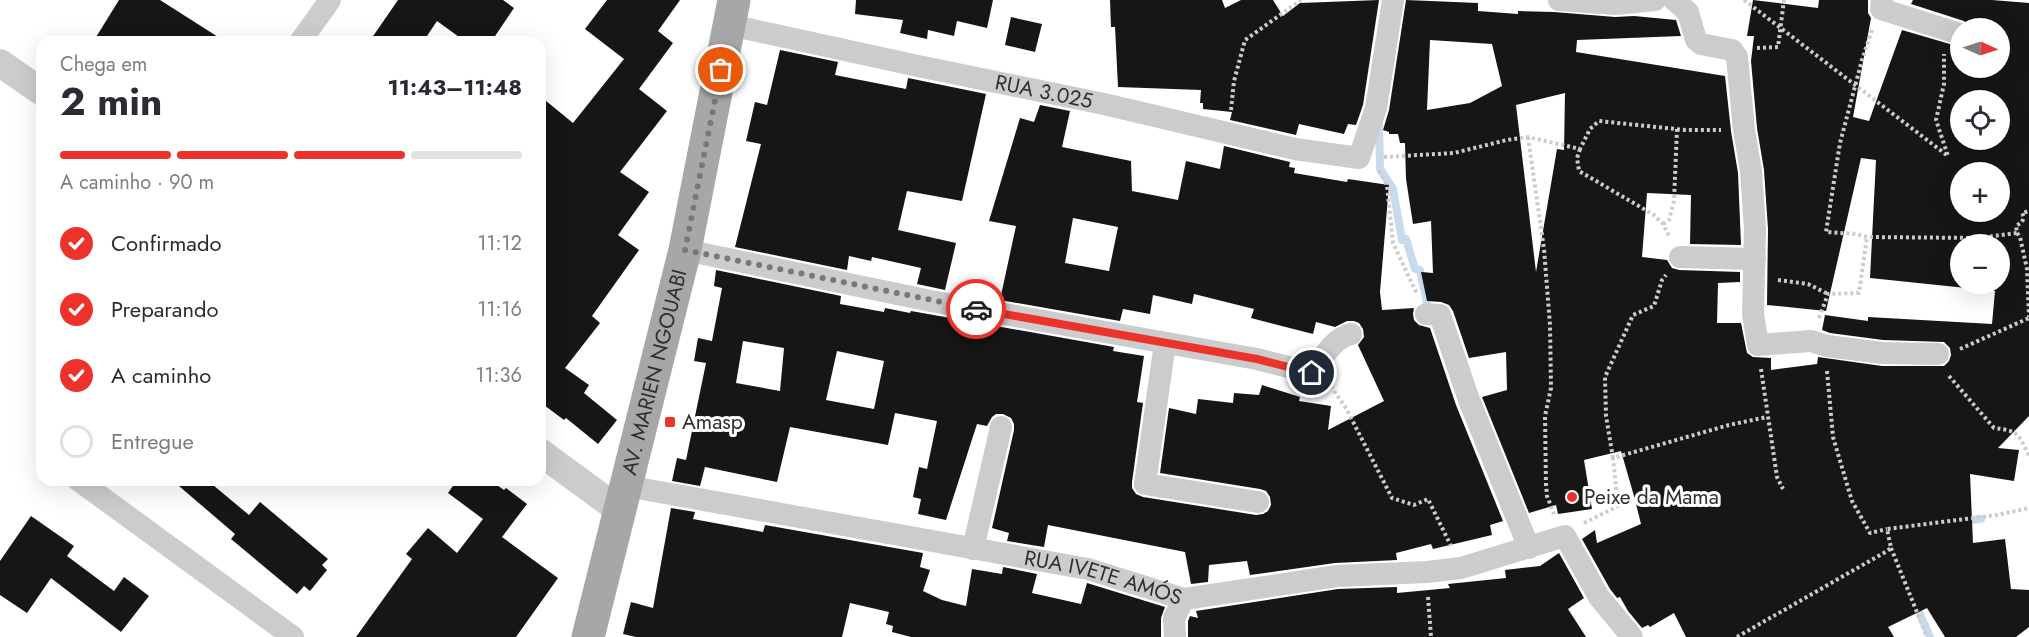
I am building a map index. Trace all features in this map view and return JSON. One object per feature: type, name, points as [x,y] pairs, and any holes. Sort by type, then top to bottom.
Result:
[{"type":"main road","name":"AV. MARIEN NGOUABI","points":[[587,629],[623,498],[685,250],[732,13]]},
{"type":"street","points":[[304,36],[330,0]]},
{"type":"street","points":[[1364,159],[1376,108],[1393,0]]},
{"type":"street","points":[[1560,0],[1616,3],[1655,0]]},
{"type":"street","points":[[1674,0],[1688,12],[1696,40],[1701,44],[1732,50],[1739,65],[1744,130],[1751,171],[1755,268],[1753,314],[1758,345],[1819,343],[1882,353],[1938,354]]},
{"type":"street","points":[[1881,4],[1950,31]]},
{"type":"street","name":"RUA 3.025","points":[[732,13],[918,66],[1104,104],[1294,149],[1364,159]]},
{"type":"street","points":[[0,63],[36,88]]},
{"type":"street","points":[[685,250],[931,301],[1257,359],[1312,373],[1336,343],[1343,336],[1351,334]]},
{"type":"street","points":[[1680,257],[1755,268]]},
{"type":"street","points":[[1426,314],[1440,315],[1473,410],[1529,548]]},
{"type":"street","points":[[1165,343],[1145,484],[1258,502]]},
{"type":"street","points":[[973,549],[1000,427]]},
{"type":"street","points":[[546,455],[623,498]]},
{"type":"street","points":[[86,486],[292,637]]},
{"type":"street","name":"RUA IVETE AMÓS","points":[[623,498],[842,524],[1088,569],[1184,599],[1337,576],[1427,572],[1461,568],[1529,548],[1565,534]]},
{"type":"street","points":[[1565,534],[1599,597],[1632,637]]},
{"type":"street","points":[[1175,637],[1174,618],[1184,599]]},
{"type":"path","points":[[1225,133],[1234,81],[1245,40],[1300,0]]},
{"type":"path","points":[[1744,0],[1948,156],[1936,120],[1950,45]]},
{"type":"path","points":[[1732,50],[1778,47],[1784,0]]},
{"type":"path","points":[[1881,4],[1862,60],[1840,143],[1826,232],[1867,237],[1978,238],[2017,233]]},
{"type":"path","points":[[1528,137],[1544,249],[1552,357],[1551,388],[1545,416],[1546,496],[1565,534],[1618,506],[1606,416],[1605,377],[1633,315],[1654,306],[1662,280],[1680,257],[1663,224],[1654,215],[1579,171],[1577,158],[1580,148],[1590,129],[1599,121],[1677,129],[1744,130]]},
{"type":"path","points":[[1663,224],[1669,220],[1674,201],[1677,129]]},
{"type":"path","points":[[1364,159],[1454,153],[1528,137],[1580,148]]},
{"type":"path","points":[[1364,159],[1387,185],[1393,243],[1426,314]]},
{"type":"path","points":[[2029,212],[2022,213],[2024,217],[2022,222],[2016,226],[2027,269],[2029,318],[1984,340],[1938,354],[1949,376],[1994,428],[2013,430],[2020,437],[2029,456]]},
{"type":"path","points":[[1755,268],[1808,284],[1828,294],[1859,293],[1867,237]]},
{"type":"path","points":[[1828,294],[1819,343],[1833,437],[1852,501],[1870,533],[1941,521],[1997,515],[2029,508]]},
{"type":"path","points":[[1758,345],[1777,477],[1783,489]]},
{"type":"path","points":[[1312,373],[1326,380],[1336,393],[1392,498],[1414,505],[1428,499],[1461,568]]},
{"type":"path","points":[[1613,458],[1729,425],[1767,417]]},
{"type":"path","points":[[1887,529],[1891,548],[1927,637]]},
{"type":"path","points":[[1737,637],[1891,548]]},
{"type":"path","points":[[1427,572],[1431,637]]},
{"type":"building","points":[[119,0],[160,0],[217,36],[97,36]]},
{"type":"building","points":[[398,0],[503,0],[514,8],[495,36],[458,36],[437,21],[427,36],[373,36]]},
{"type":"building","points":[[607,0],[680,0],[658,31],[673,43],[639,89],[667,111],[620,172],[649,192],[618,235],[639,250],[592,316],[600,323],[565,368],[589,385],[584,393],[617,420],[598,444],[566,418],[564,420],[546,406],[546,101],[573,123],[624,59],[585,29]]},
{"type":"building","points":[[856,0],[993,0],[987,28],[957,21],[954,36],[928,30],[927,39],[900,33],[903,20],[855,14]]},
{"type":"building","points":[[1110,0],[1222,0],[1225,8],[1241,0],[1273,0],[1283,16],[1300,3],[1379,0],[1363,105],[1356,125],[1348,124],[1344,134],[1299,124],[1296,135],[1230,120],[1232,112],[1203,109],[1203,103],[1200,103],[1201,90],[1118,87],[1115,27],[1111,27]]},
{"type":"building","points":[[1406,0],[1478,3],[1478,11],[1518,14],[1518,11],[1554,12],[1676,20],[1681,36],[1577,40],[1576,52],[1725,76],[1738,173],[1741,245],[1690,244],[1691,195],[1647,193],[1642,257],[1667,260],[1672,268],[1679,270],[1740,272],[1740,282],[1718,283],[1717,323],[1741,323],[1747,353],[1753,357],[1771,358],[1771,370],[1817,364],[1818,357],[1882,366],[1944,366],[1951,355],[1950,348],[1944,342],[1883,340],[1822,330],[1825,315],[1868,321],[1868,317],[1992,324],[1995,294],[2010,294],[2010,234],[1950,234],[1950,286],[1870,278],[1876,160],[1861,158],[1826,311],[1767,305],[1768,229],[1764,170],[1757,128],[1751,61],[1754,36],[1747,36],[1753,0],[1818,8],[1819,0],[1868,0],[1868,13],[1871,18],[1853,117],[1869,121],[1902,30],[1950,44],[1950,78],[2010,78],[2010,18],[1955,18],[1911,4],[1913,0],[1992,0],[2029,3],[2029,416],[1998,448],[2019,450],[2014,481],[1970,474],[1973,543],[2005,539],[2011,589],[2029,590],[2029,627],[2016,637],[1945,637],[1927,608],[1888,627],[1894,637],[1686,637],[1674,613],[1650,627],[1648,625],[1642,628],[1620,597],[1617,598],[1610,589],[1582,539],[1595,530],[1597,543],[1641,524],[1636,504],[1640,502],[1636,503],[1621,451],[1584,460],[1592,509],[1558,514],[1556,505],[1529,513],[1482,397],[1507,390],[1506,352],[1469,358],[1449,305],[1427,301],[1421,272],[1433,273],[1431,221],[1413,224],[1406,179],[1405,143],[1400,143],[1398,134],[1389,134],[1383,130],[1389,110]],"holes":[[[1430,40],[1492,44],[1502,86],[1470,103],[1427,110]],[[1565,93],[1564,150],[1557,149],[1536,272],[1516,105]]]},
{"type":"building","points":[[1011,17],[1042,24],[1035,52],[1005,45]]},
{"type":"building","points":[[780,50],[838,62],[835,75],[906,89],[908,78],[986,94],[962,201],[907,191],[898,230],[956,243],[945,290],[917,284],[921,268],[872,257],[871,261],[849,256],[847,270],[735,247],[761,144],[746,141],[755,102],[767,105]]},
{"type":"building","points":[[1040,105],[1070,111],[1062,147],[1131,161],[1132,191],[1178,200],[1186,161],[1220,169],[1224,146],[1290,162],[1289,167],[1295,168],[1294,173],[1347,182],[1348,179],[1389,185],[1380,292],[1382,310],[1414,308],[1414,320],[1419,325],[1430,328],[1456,405],[1503,521],[1490,525],[1492,535],[1433,549],[1431,544],[1396,553],[1397,560],[1335,563],[1250,575],[1247,561],[1209,565],[1208,582],[1191,584],[1185,552],[1048,525],[1044,547],[1007,541],[1009,533],[992,528],[1014,430],[1011,418],[1003,414],[996,414],[992,417],[987,426],[977,424],[946,520],[918,514],[921,499],[913,497],[919,467],[927,469],[937,421],[895,413],[888,445],[790,427],[777,482],[705,467],[700,486],[672,481],[677,458],[686,460],[706,363],[694,361],[698,338],[712,341],[722,288],[714,286],[716,270],[841,296],[840,304],[884,312],[885,308],[910,313],[911,311],[1114,347],[1113,351],[1144,356],[1137,402],[1143,403],[1132,482],[1132,488],[1136,494],[1143,497],[1256,515],[1268,511],[1271,505],[1266,491],[1260,489],[1160,473],[1169,408],[1196,414],[1198,399],[1233,403],[1234,393],[1259,395],[1262,385],[1300,397],[1299,401],[1331,406],[1328,430],[1384,401],[1358,345],[1364,337],[1363,329],[1359,323],[1354,321],[1347,321],[1335,327],[1316,322],[1313,334],[1251,318],[1254,309],[1194,294],[1192,304],[1153,295],[1150,314],[1123,309],[1120,321],[1000,300],[1016,226],[989,221],[1020,118],[1034,122]],"holes":[[[1073,218],[1118,227],[1109,271],[1065,263]],[[743,341],[784,348],[780,391],[736,383]],[[837,351],[884,361],[874,409],[826,400]]]},
{"type":"building","points":[[179,486],[214,486],[249,515],[260,502],[328,559],[322,565],[327,570],[310,591],[304,586],[297,594],[231,539],[235,534]]},
{"type":"building","points":[[453,486],[498,486],[504,490],[506,488],[527,504],[502,537],[558,578],[516,637],[356,637],[412,559],[406,554],[428,528],[457,553],[483,519],[448,493]]},
{"type":"building","points":[[671,508],[695,512],[693,519],[763,532],[765,525],[923,553],[920,567],[930,570],[923,591],[942,600],[966,606],[972,569],[1002,574],[1003,567],[1037,574],[1032,593],[1081,604],[1087,583],[1165,607],[1161,618],[1161,637],[911,637],[892,632],[893,626],[886,624],[889,612],[850,603],[842,637],[636,637],[623,634],[631,602],[653,608]]},
{"type":"building","points":[[31,516],[74,546],[67,556],[114,591],[124,577],[149,596],[121,632],[51,578],[27,613],[0,595],[0,561]]},
{"type":"building","points":[[1559,553],[1584,598],[1568,609],[1586,637],[1188,637],[1188,621],[1190,616],[1198,618],[1196,611],[1338,589],[1397,587],[1397,593],[1450,588],[1448,584],[1506,578],[1505,570],[1540,566]]},
{"type":"waterway","points":[[1379,122],[1380,169],[1393,189],[1402,240],[1406,239],[1415,269],[1420,270],[1429,312]]},
{"type":"waterway","points":[[1961,521],[1981,519]]},
{"type":"waterway","points":[[1915,603],[1930,637]]},
{"type":"way so far","points":[[721,70],[685,250],[976,309]]},
{"type":"place","name":"Amasp","points":[[670,422]]},
{"type":"place","name":"Peixe da Mama","points":[[1572,497]]},
{"type":"route","points":[[976,309],[1257,359],[1312,373]]}]
